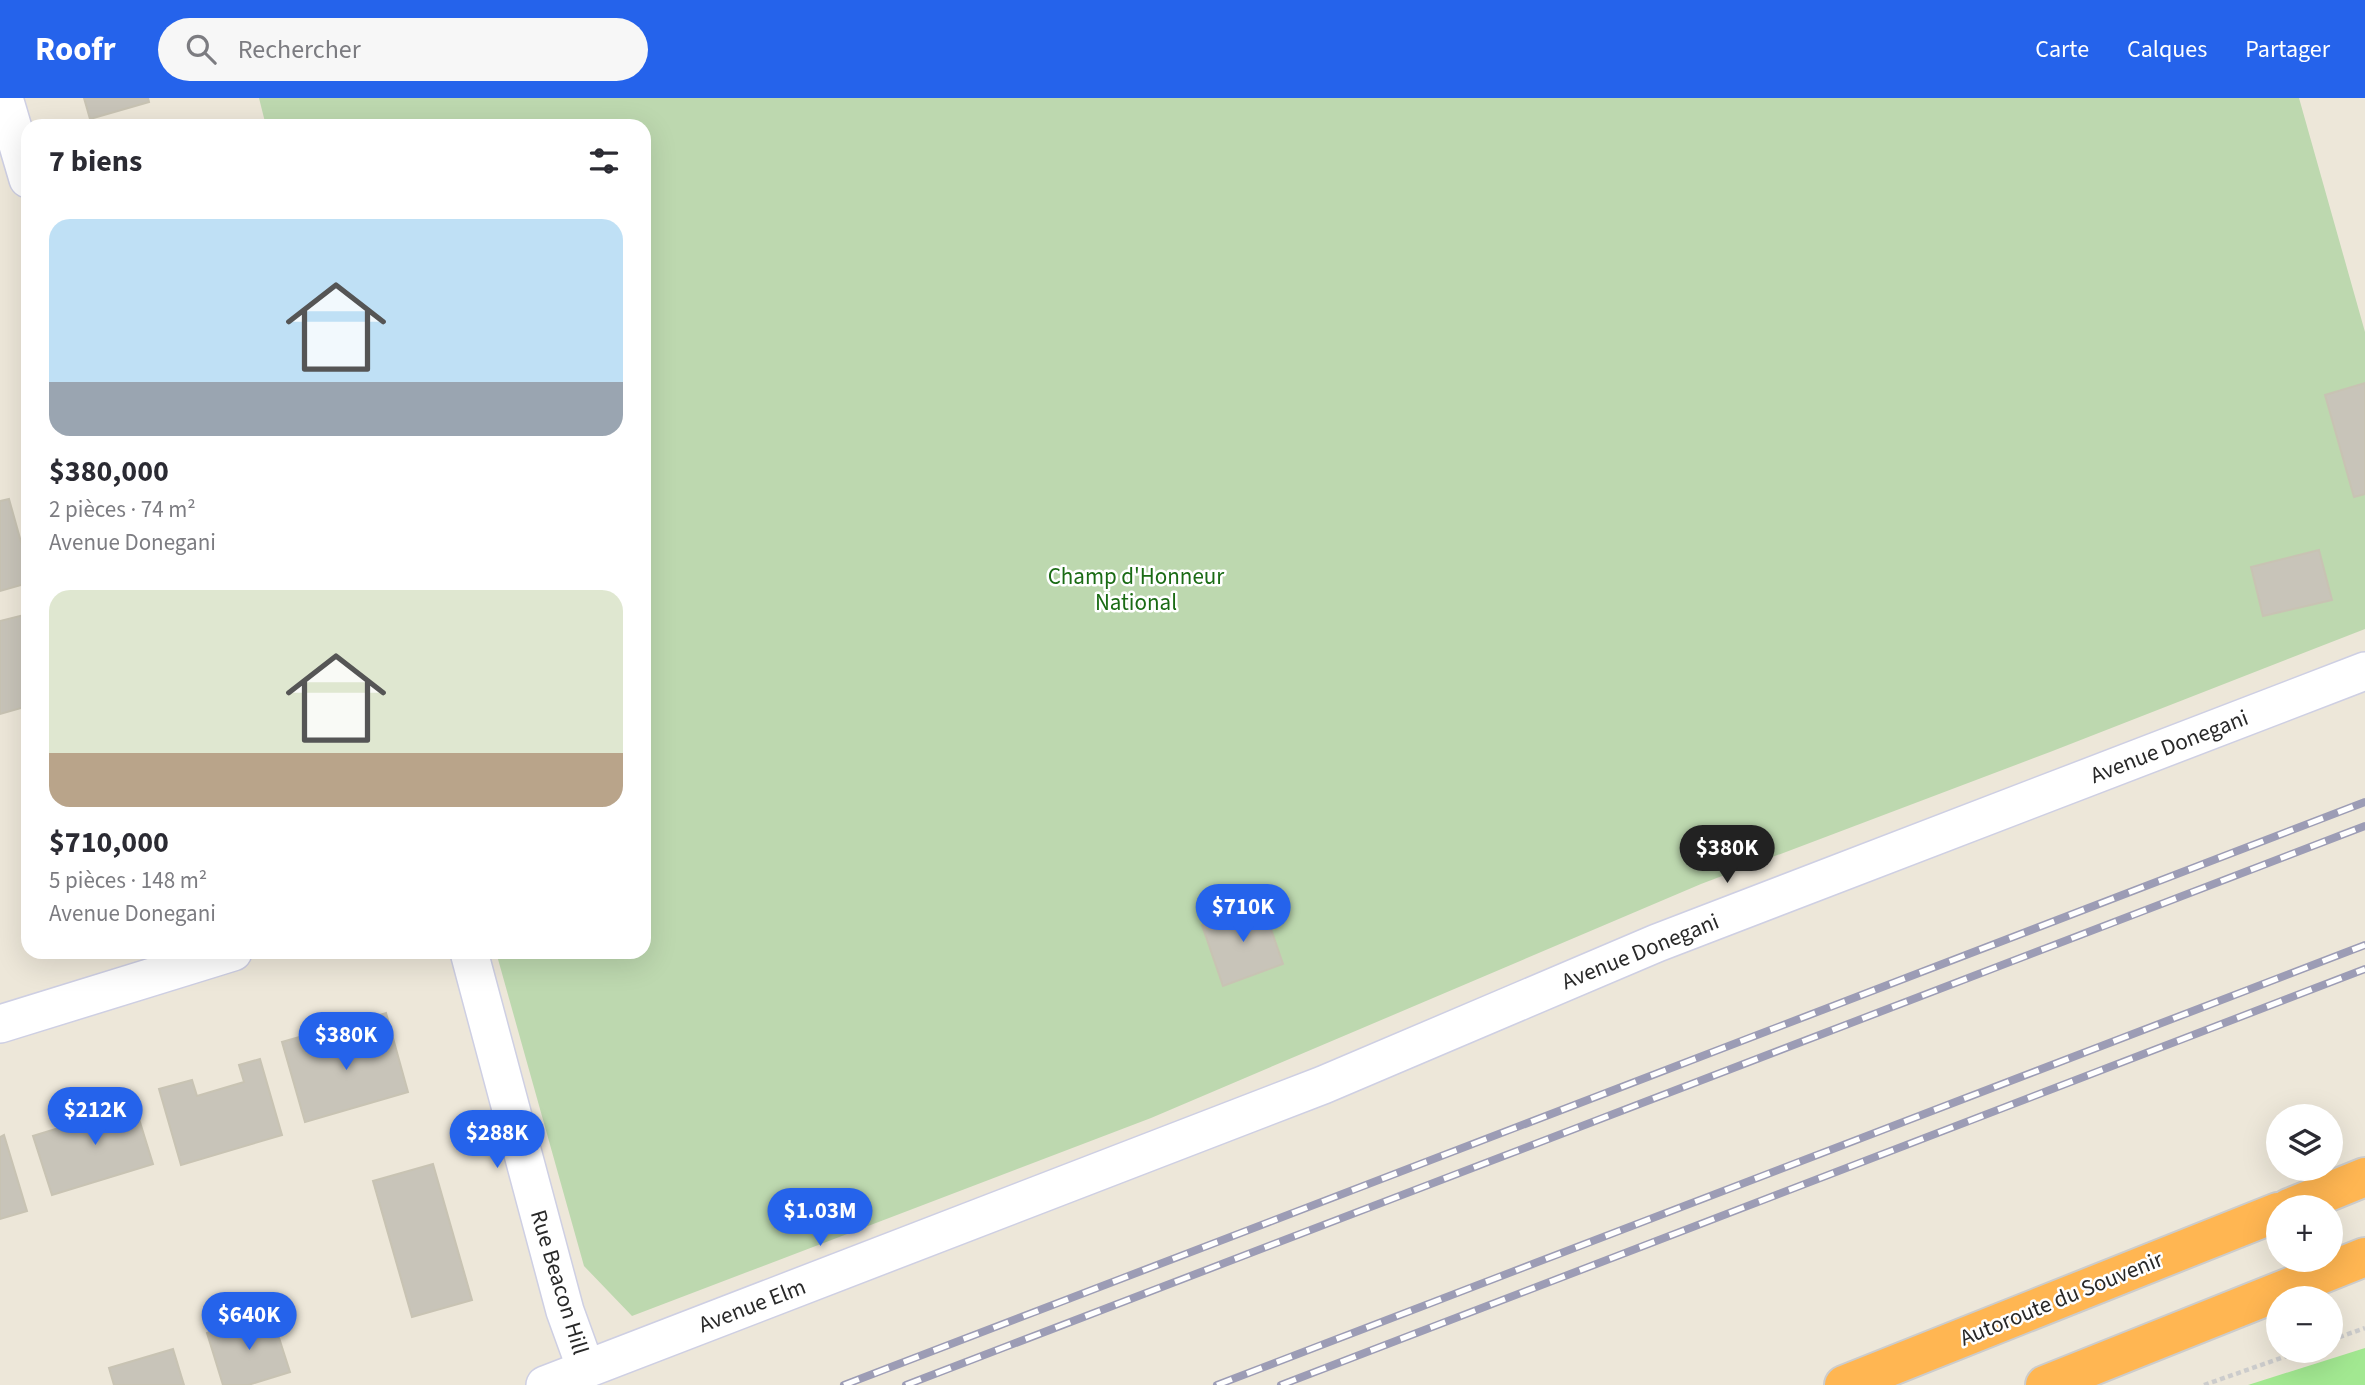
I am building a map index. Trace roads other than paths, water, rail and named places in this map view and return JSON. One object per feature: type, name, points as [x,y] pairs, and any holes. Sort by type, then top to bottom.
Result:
[{"type":"highway","points":[[2320,1195],[2365,1177]]},
{"type":"highway","name":"Autoroute du Souvenir","points":[[1844,1385],[2266,1217]]},
{"type":"highway","points":[[2045,1385],[2365,1257]]},
{"type":"street","points":[[4,98],[21,155]]},
{"type":"street","name":"Avenue Donegani","points":[[1116,1166],[1379,1063],[1633,953],[2365,671]]},
{"type":"street","points":[[0,1024],[210,959]]},
{"type":"street","name":"Rue Beacon Hill","points":[[471,959],[565,1311],[586,1369]]},
{"type":"street","name":"Avenue Elm","points":[[545,1385],[1116,1166]]},
{"type":"railway","points":[[844,1385],[2365,802]]},
{"type":"railway","points":[[906,1385],[2365,826]]},
{"type":"railway","points":[[1217,1385],[2365,945]]},
{"type":"railway","points":[[1281,1385],[2365,969]]},
{"type":"park label","name":"Champ d'Honneur National","points":[[1136,589]]}]
